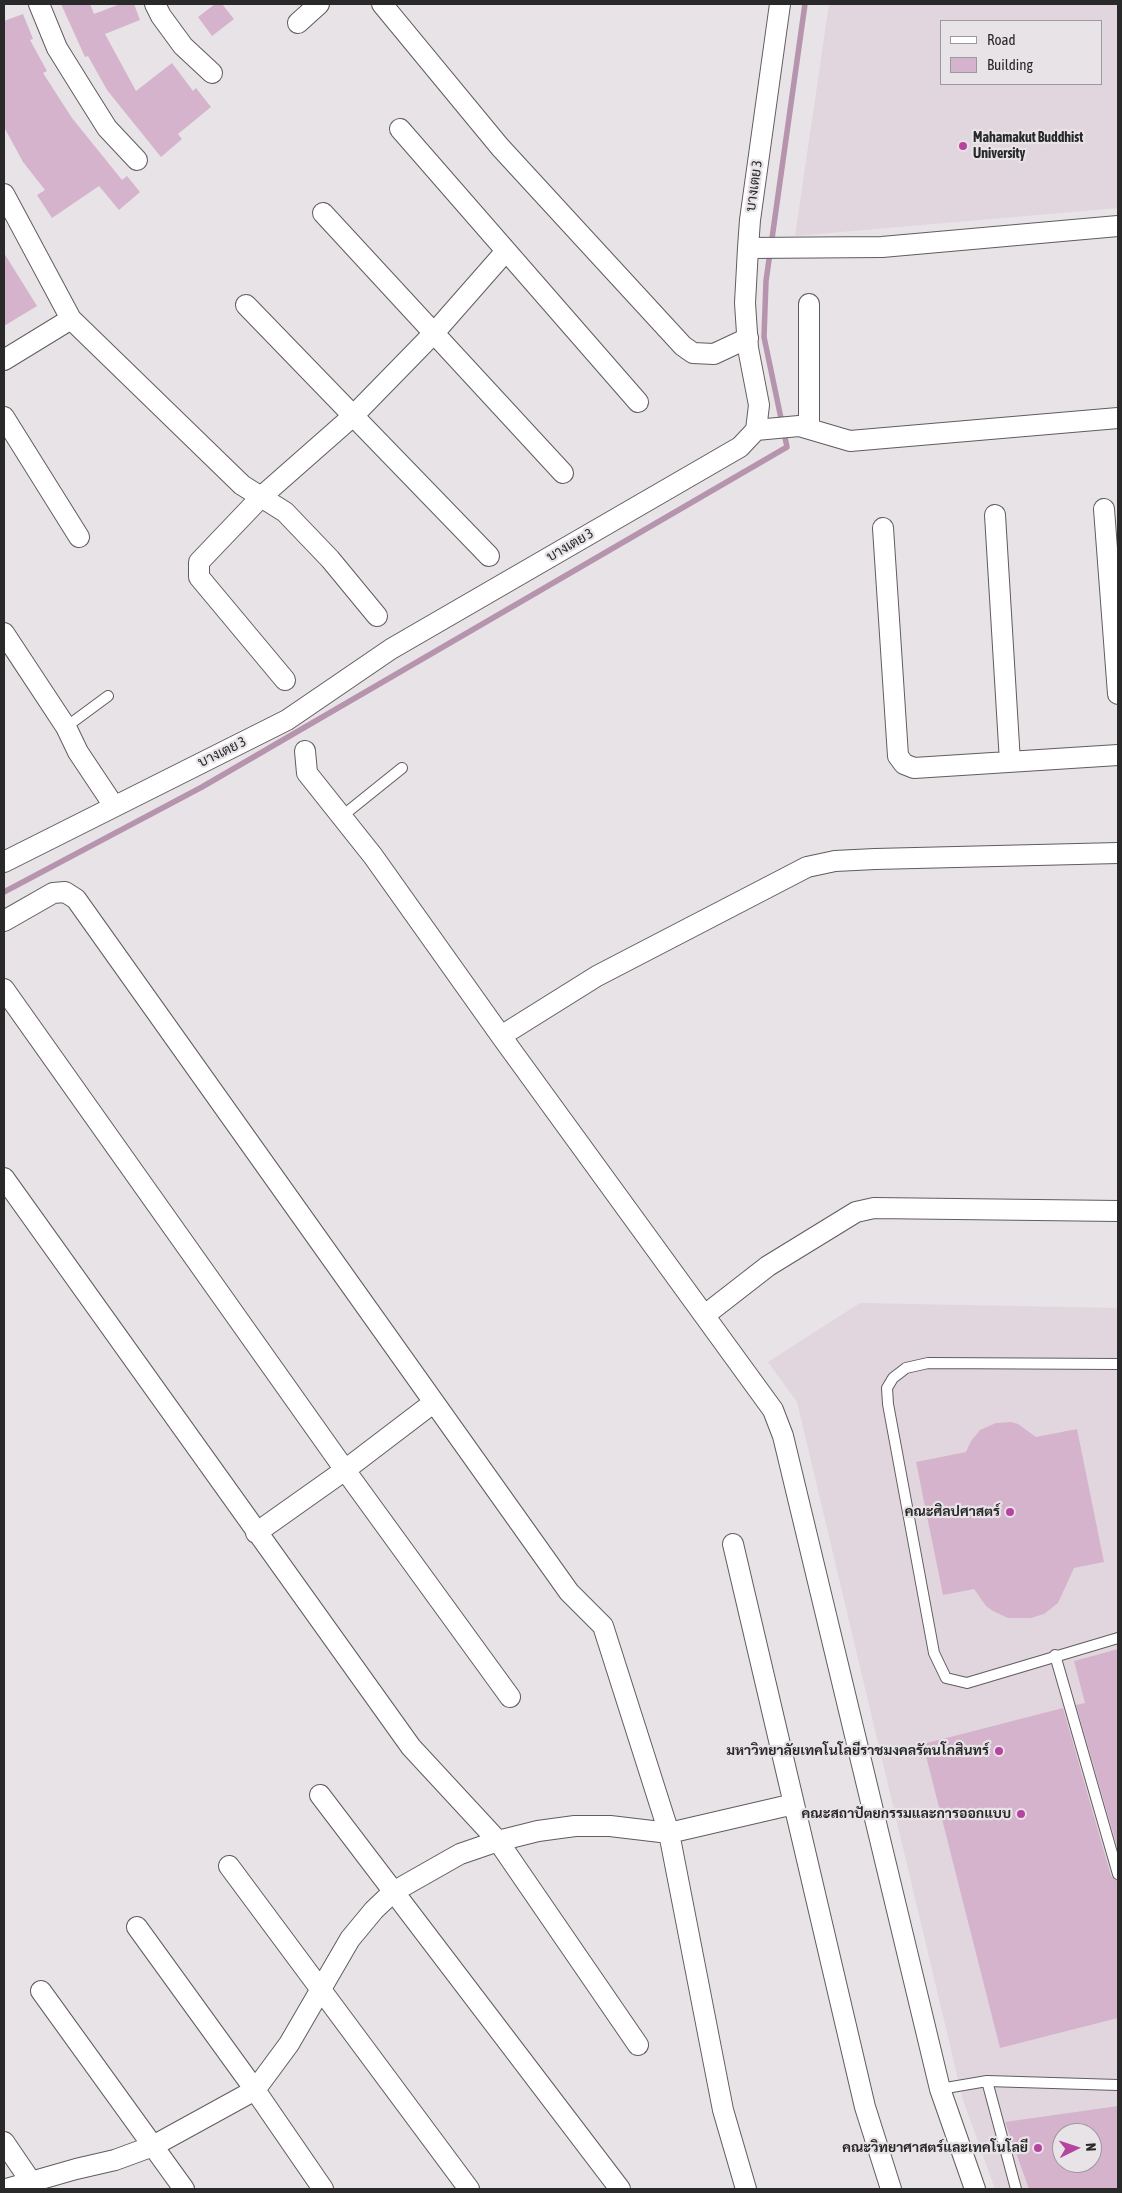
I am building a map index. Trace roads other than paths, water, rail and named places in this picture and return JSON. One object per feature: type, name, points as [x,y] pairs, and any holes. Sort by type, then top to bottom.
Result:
[{"type":"street","points":[[39,4],[57,48],[85,93],[107,128],[137,160]]},
{"type":"street","points":[[155,4],[161,16],[183,46],[212,72]]},
{"type":"street","points":[[298,23],[319,4]]},
{"type":"street","points":[[382,4],[500,147],[683,346],[693,353],[714,354],[748,338]]},
{"type":"street","name":"บางเตย 3","points":[[4,862],[286,720],[391,649],[740,447],[765,429],[748,338],[745,303],[756,248],[750,220],[780,4]]},
{"type":"street","points":[[400,129],[638,402]]},
{"type":"street","points":[[4,194],[71,319],[242,484],[285,512],[330,559],[377,616]]},
{"type":"street","points":[[323,214],[563,473]]},
{"type":"street","points":[[756,248],[882,247],[1118,226]]},
{"type":"street","points":[[285,680],[199,577],[199,562],[261,497],[353,416],[434,333],[506,251]]},
{"type":"street","points":[[804,427],[808,304]]},
{"type":"street","points":[[246,305],[489,556]]},
{"type":"street","points":[[4,360],[71,319]]},
{"type":"street","points":[[4,417],[79,537]]},
{"type":"street","points":[[765,429],[804,427],[850,441],[1118,418]]},
{"type":"street","points":[[1104,509],[1118,694]]},
{"type":"street","points":[[995,515],[1010,762]]},
{"type":"street","points":[[883,528],[898,756],[904,764],[914,768],[1118,755]]},
{"type":"street","points":[[4,633],[66,727],[78,752],[114,806]]},
{"type":"street","points":[[305,751],[307,773],[340,817],[373,856],[501,1036],[773,1410],[783,1436],[940,2089],[975,2189]]},
{"type":"street","points":[[501,1036],[597,976],[807,867],[835,861],[875,859],[1118,853]]},
{"type":"street","points":[[4,921],[54,893],[65,892],[76,899],[432,1403],[569,1592],[604,1626],[669,1833],[723,2110],[746,2189]]},
{"type":"street","points":[[4,989],[345,1470],[510,1697]]},
{"type":"street","points":[[4,1178],[256,1533],[411,1747],[498,1840],[638,2045]]},
{"type":"street","points":[[705,1315],[768,1266],[856,1212],[874,1208],[1118,1211]]},
{"type":"street","points":[[256,1533],[345,1470],[432,1403]]},
{"type":"street","points":[[732,1544],[865,2108],[892,2189]]},
{"type":"street","points":[[320,1795],[620,2189]]},
{"type":"street","points":[[6,2189],[34,2186],[153,2146],[255,2090],[289,2044],[350,1939],[374,1910],[392,1892],[460,1854],[498,1840],[538,1830],[575,1826],[610,1826],[669,1833],[794,1804]]},
{"type":"street","points":[[229,1866],[469,2189]]},
{"type":"street","points":[[137,1927],[255,2090],[323,2189]]},
{"type":"street","points":[[41,1991],[184,2189]]},
{"type":"street","points":[[4,2142],[34,2186]]},
{"type":"lane","points":[[66,727],[108,696]]},
{"type":"lane","points":[[340,817],[402,768]]},
{"type":"lane","points":[[1118,1364],[928,1363],[906,1368],[893,1378],[887,1388],[888,1404],[934,1654],[946,1678],[967,1683],[1118,1638]]},
{"type":"lane","points":[[1056,1655],[1118,1874]]},
{"type":"lane","points":[[987,2081],[1016,2189]]},
{"type":"lane","points":[[940,2089],[987,2081],[1118,2085]]},
{"type":"waterway","points":[[4,892],[202,787],[787,447],[764,337],[766,281],[805,4]]},
{"type":"place","name":"Mahamakut Buddhist University","points":[[963,146]]},
{"type":"place","name":"คณะศิลปศาสตร์","points":[[1010,1512]]},
{"type":"place","name":"มหาวิทยาลัยเทคโนโลยีราชมงคลรัตนโกสินทร์","points":[[999,1751]]},
{"type":"place","name":"คณะสถาปัตยกรรมและการออกแบบ","points":[[1021,1814]]},
{"type":"place","name":"คณะวิทยาศาสตร์และเทคโนโลยี","points":[[1038,2148]]}]
